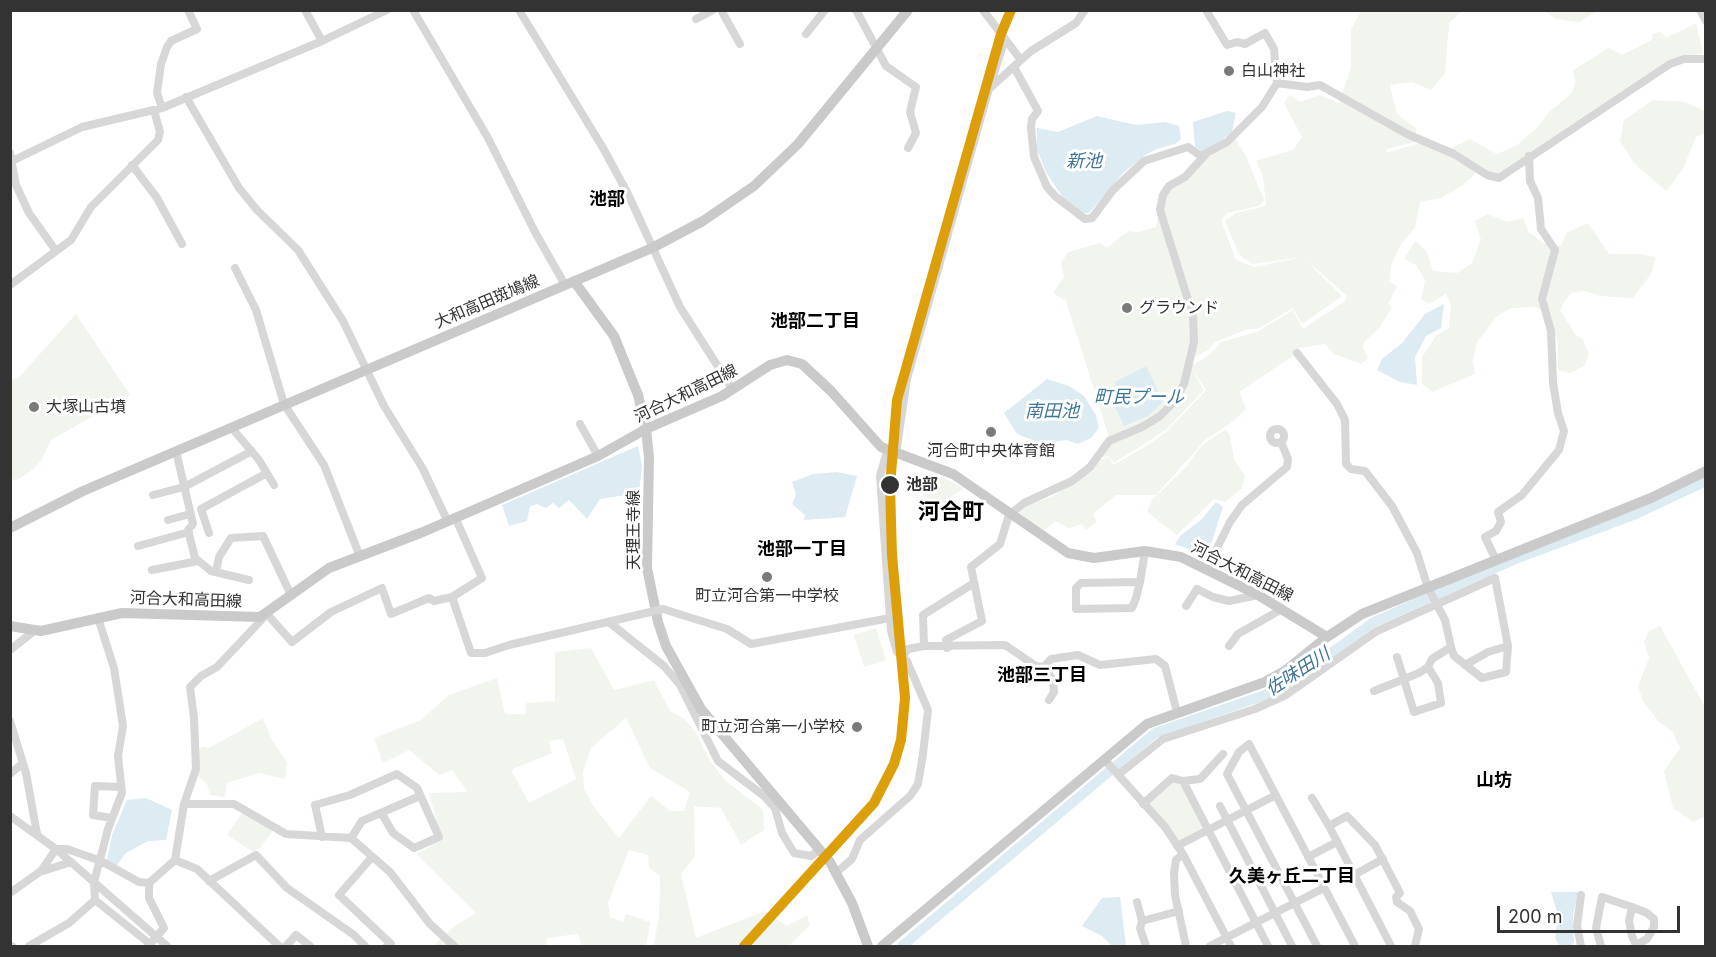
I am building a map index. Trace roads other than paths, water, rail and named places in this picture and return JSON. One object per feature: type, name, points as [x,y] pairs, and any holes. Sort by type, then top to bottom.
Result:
[{"type":"main road","name":"大和高田斑鳩線","points":[[10,528],[82,491],[652,248],[703,221],[776,167],[876,52],[908,10]]},
{"type":"main road","name":"天理王寺線","points":[[570,283],[602,318],[624,357],[638,395],[646,429],[649,487],[647,568],[658,622],[666,646],[701,709],[837,872],[852,903],[868,946]]},
{"type":"main road","name":"河合大和高田線","points":[[10,626],[34,631],[132,613],[255,618],[267,614],[318,574],[359,554],[451,519],[598,456],[646,429],[733,390],[776,362],[797,361],[836,396],[876,442],[892,452],[953,474],[1068,553],[1095,558],[1145,551],[1181,557],[1258,595],[1327,637]]},
{"type":"main road","points":[[882,946],[1147,724],[1265,682],[1286,671],[1327,637],[1362,614],[1495,558],[1651,498],[1706,471]]},
{"type":"street","points":[[10,285],[71,240],[91,207],[158,140],[160,132],[157,93],[161,64],[171,41],[197,29],[188,10]]},
{"type":"street","points":[[305,10],[322,41]]},
{"type":"street","points":[[56,251],[25,204],[16,185],[11,159],[82,127],[158,109],[322,41],[387,10]]},
{"type":"street","points":[[413,10],[488,138],[535,232],[570,283]]},
{"type":"street","points":[[519,10],[603,148],[628,194],[680,307],[733,390]]},
{"type":"street","points":[[696,20],[713,10]]},
{"type":"street","points":[[721,10],[740,44]]},
{"type":"street","points":[[806,34],[825,10]]},
{"type":"street","points":[[856,10],[876,52],[886,66],[916,87],[910,112],[916,133],[908,148]]},
{"type":"street","points":[[983,10],[1021,60]]},
{"type":"street","points":[[989,89],[1044,42],[1060,35],[1076,23],[1085,10]]},
{"type":"street","points":[[1014,67],[1038,111],[1032,119],[1031,128],[1034,157],[1047,187],[1056,197],[1085,219],[1092,218],[1113,190],[1144,161],[1188,147],[1201,156],[1227,142],[1248,123],[1277,83],[1274,49],[1265,33],[1245,45],[1238,42],[1227,45],[1206,10]]},
{"type":"street","points":[[1700,10],[1706,21]]},
{"type":"street","points":[[837,872],[852,859],[860,840],[910,796],[918,784],[928,710],[903,656],[897,652],[890,618],[880,476],[892,452],[907,379],[1005,39]]},
{"type":"street","points":[[1277,83],[1307,87],[1320,85],[1407,134],[1454,154],[1491,177],[1499,178],[1671,64],[1684,59],[1706,59]]},
{"type":"street","points":[[56,849],[68,849],[101,861],[139,882],[149,883],[175,860],[184,804],[196,769],[190,687],[201,676],[217,667],[251,634],[267,614],[292,642],[331,612],[382,588],[391,614],[429,598],[434,601],[452,597],[482,578],[423,469],[384,406],[343,321],[298,250],[257,210],[239,188],[186,97]]},
{"type":"street","points":[[947,648],[946,640],[982,621],[971,567],[999,544],[1009,514],[1024,503],[1072,481],[1090,467],[1109,441],[1142,427],[1174,402],[1184,384],[1194,342],[1193,316],[1160,210],[1163,195],[1169,186],[1185,177],[1206,154]]},
{"type":"street","points":[[1495,558],[1485,537],[1496,531],[1501,522],[1498,512],[1522,495],[1559,450],[1564,431],[1558,413],[1553,383],[1551,331],[1542,299],[1555,250],[1541,229],[1538,198],[1530,181],[1529,156]]},
{"type":"street","points":[[132,165],[157,198],[183,244]]},
{"type":"street","points":[[235,268],[256,310],[284,404],[324,465],[359,554]]},
{"type":"street","points":[[1118,775],[1163,739],[1255,709],[1286,694],[1377,631],[1437,606],[1495,578],[1508,646],[1506,672],[1482,678],[1454,656],[1445,620],[1437,606],[1428,588],[1417,553],[1386,497],[1365,471],[1351,469],[1347,464],[1346,420],[1337,404],[1297,353]]},
{"type":"street","points":[[580,424],[598,456]]},
{"type":"street","points":[[231,427],[252,451],[274,485]]},
{"type":"street","points":[[1207,568],[1230,522],[1242,505],[1287,467],[1288,459],[1281,442]]},
{"type":"street","points":[[176,451],[193,524],[189,532],[198,561],[216,572],[249,580]]},
{"type":"street","points":[[153,495],[184,488],[252,451]]},
{"type":"street","points":[[209,533],[201,508],[267,473]]},
{"type":"street","points":[[168,520],[190,514]]},
{"type":"street","points":[[138,546],[189,532]]},
{"type":"street","points":[[216,572],[219,557],[231,538],[263,536],[291,595]]},
{"type":"street","points":[[1140,582],[1081,583],[1076,588],[1076,609],[1132,608],[1140,582],[1145,551]]},
{"type":"street","points":[[152,570],[198,561]]},
{"type":"street","points":[[1186,606],[1197,588],[1195,578]]},
{"type":"street","points":[[924,646],[923,615],[974,583]]},
{"type":"street","points":[[1197,588],[1229,601],[1258,595]]},
{"type":"street","points":[[452,597],[471,653],[485,653],[509,645],[663,609],[728,629],[751,644],[890,618]]},
{"type":"street","points":[[1228,646],[1238,634],[1282,609]]},
{"type":"street","points":[[237,617],[247,624],[251,634]]},
{"type":"street","points":[[98,618],[114,668],[123,726],[118,756],[122,793],[112,818],[94,882],[95,900],[151,943],[166,946]]},
{"type":"street","points":[[610,623],[664,666],[680,685],[718,761],[764,796],[775,808],[782,833],[794,854],[810,856],[820,849]]},
{"type":"street","points":[[10,650],[34,631]]},
{"type":"street","points":[[903,656],[908,649],[924,646],[947,648],[1005,645],[1036,666],[1044,667],[1053,680],[1054,692],[1049,700]]},
{"type":"street","points":[[1374,691],[1428,667],[1432,659],[1451,646]]},
{"type":"street","points":[[1465,665],[1488,652],[1508,646]]},
{"type":"street","points":[[1044,667],[1052,658],[1078,655],[1100,665],[1156,659],[1165,666],[1177,712]]},
{"type":"street","points":[[1397,657],[1402,680],[1414,712],[1441,703],[1438,683],[1428,667]]},
{"type":"street","points":[[10,721],[23,763],[37,834]]},
{"type":"street","points":[[1317,946],[1227,774],[1239,752],[1249,744],[1355,946]]},
{"type":"street","points":[[1143,804],[1172,778],[1183,781],[1200,779],[1223,754]]},
{"type":"street","points":[[1104,759],[1165,827],[1183,854],[1229,942]]},
{"type":"street","points":[[10,774],[23,763]]},
{"type":"street","points":[[322,837],[315,805],[350,795],[397,774],[417,788],[439,837],[414,848],[393,833],[382,814]]},
{"type":"street","points":[[1183,781],[1268,946]]},
{"type":"street","points":[[112,818],[93,815],[95,786],[121,788]]},
{"type":"street","points":[[1177,846],[1276,795]]},
{"type":"street","points":[[351,838],[363,821],[420,796]]},
{"type":"street","points":[[1312,798],[1392,946]]},
{"type":"street","points":[[184,804],[234,804],[286,834],[351,838],[390,872],[430,924],[454,946]]},
{"type":"street","points":[[1220,806],[1292,946]]},
{"type":"street","points":[[10,816],[37,834],[94,882],[151,943]]},
{"type":"street","points":[[1329,826],[1347,816],[1375,845],[1400,893],[1396,897],[1397,902],[1410,911],[1419,929],[1415,946]]},
{"type":"street","points":[[1308,857],[1337,842]]},
{"type":"street","points":[[41,871],[56,849]]},
{"type":"street","points":[[1183,854],[1176,860],[1174,873],[1186,946]]},
{"type":"street","points":[[209,881],[256,855],[273,870],[286,888],[354,935],[365,946]]},
{"type":"street","points":[[372,857],[339,895],[390,944],[387,946]]},
{"type":"street","points":[[1354,875],[1383,859]]},
{"type":"street","points":[[175,860],[197,869],[279,946]]},
{"type":"street","points":[[10,893],[41,871],[71,862]]},
{"type":"street","points":[[149,883],[149,898],[164,928],[151,943]]},
{"type":"street","points":[[1210,946],[1229,942],[1256,923],[1324,888]]},
{"type":"street","points":[[1580,946],[1577,926],[1581,895]]},
{"type":"street","points":[[1601,946],[1596,928],[1602,897],[1632,908]]},
{"type":"street","points":[[29,946],[69,923],[95,900]]},
{"type":"street","points":[[1137,902],[1142,921],[1140,928],[1146,946]]},
{"type":"street","points":[[1142,921],[1179,910]]},
{"type":"street","points":[[286,946],[296,935],[310,946]]},
{"type":"water","points":[[1227,111],[1236,113],[1232,132],[1208,151],[1201,151],[1195,146],[1193,122]]},
{"type":"water","name":"新池","points":[[1097,116],[1136,125],[1165,122],[1179,126],[1181,139],[1175,144],[1156,149],[1144,156],[1123,173],[1089,213],[1084,213],[1063,198],[1046,172],[1037,150],[1037,128],[1058,132]]},
{"type":"water","points":[[1444,304],[1441,328],[1426,336],[1415,357],[1417,385],[1400,382],[1377,370],[1382,359],[1403,342],[1425,314]]},
{"type":"water","name":"町民プール","points":[[1146,366],[1163,402],[1148,416],[1124,426],[1111,398],[1120,394],[1115,382]]},
{"type":"water","name":"南田池","points":[[1047,379],[1069,386],[1084,396],[1096,415],[1099,428],[1091,438],[1078,444],[1067,440],[1040,443],[1017,434],[1004,413]]},
{"type":"water","points":[[638,446],[642,466],[639,493],[600,499],[587,519],[569,500],[559,508],[553,503],[546,508],[537,504],[530,506],[527,521],[509,526],[502,505]]},
{"type":"water","points":[[837,472],[857,476],[845,517],[804,520],[805,515],[792,504],[796,494],[792,482],[813,474]]},
{"type":"water","points":[[1216,502],[1223,507],[1211,544],[1204,555],[1175,544],[1180,536],[1202,519]]},
{"type":"water","points":[[146,798],[172,810],[166,840],[148,841],[126,853],[116,866],[107,860],[112,835],[127,800]]},
{"type":"water","points":[[1551,892],[1578,892],[1573,916],[1574,942],[1571,946],[1560,946],[1555,938],[1558,915]]},
{"type":"water","points":[[1120,897],[1126,946],[1112,946],[1102,936],[1082,926],[1102,898]]},
{"type":"waterway","name":"佐味田川","points":[[902,946],[1155,733],[1265,695],[1298,677],[1374,622],[1518,558],[1636,514],[1706,481]]},
{"type":"place","name":"白山神社","points":[[1229,71]]},
{"type":"place","name":"グラウンド","points":[[1127,308]]},
{"type":"place","name":"大塚山古墳","points":[[34,407]]},
{"type":"place","name":"河合町中央体育館","points":[[991,432]]},
{"type":"place","name":"池部","points":[[890,485]]},
{"type":"place","name":"町立河合第一中学校","points":[[767,577]]},
{"type":"place","name":"町立河合第一小学校","points":[[857,727]]},
{"type":"district","name":"池部","points":[[607,200]]},
{"type":"district","name":"池部二丁目","points":[[815,322]]},
{"type":"district","name":"河合町","points":[[951,512]]},
{"type":"district","name":"池部一丁目","points":[[802,550]]},
{"type":"district","name":"池部三丁目","points":[[1042,676]]},
{"type":"district","name":"山坊","points":[[1494,781]]},
{"type":"district","name":"久美ヶ丘二丁目","points":[[1292,877]]}]
